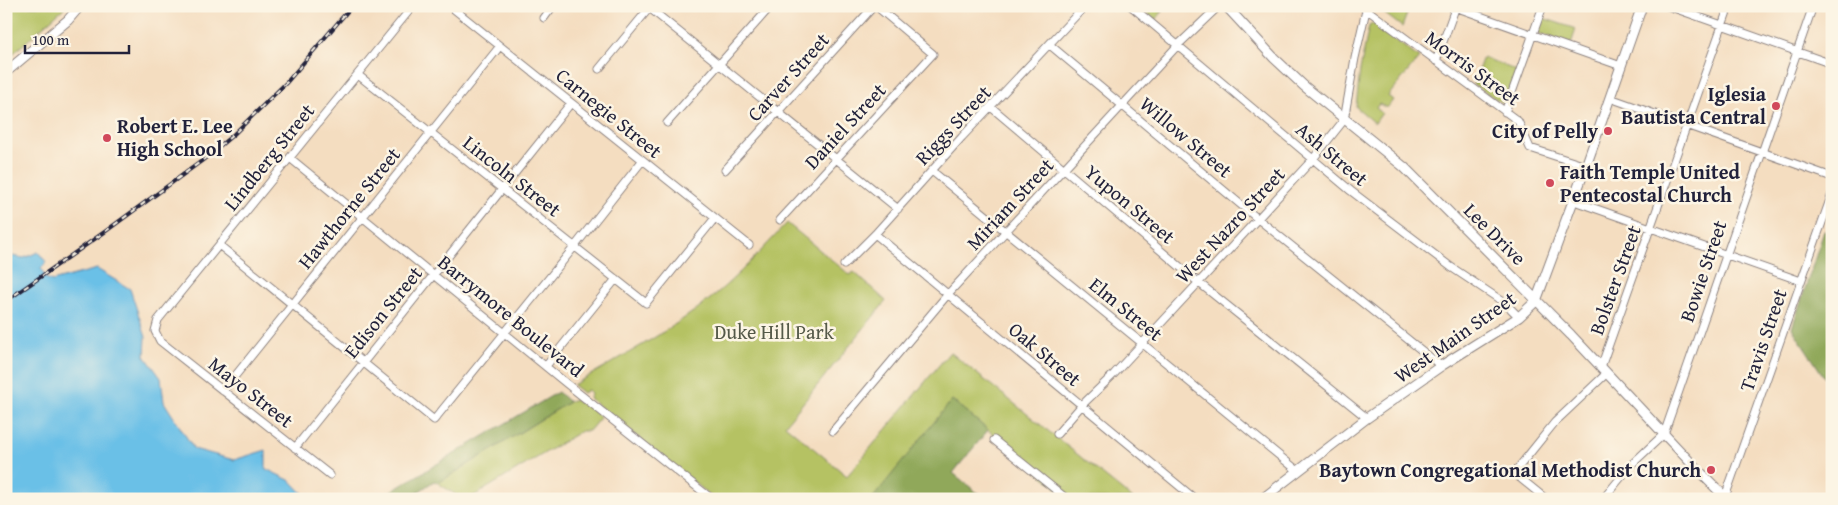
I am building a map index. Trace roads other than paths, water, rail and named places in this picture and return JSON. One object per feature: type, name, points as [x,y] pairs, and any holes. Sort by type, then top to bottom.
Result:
[{"type":"main road","points":[[6,72],[68,20],[80,6]]},
{"type":"main road","name":"Lee Drive","points":[[1226,6],[1274,58],[1344,120],[1404,167],[1604,370],[1726,498]]},
{"type":"main road","name":"West Main Street","points":[[1262,499],[1367,418],[1441,366],[1519,317],[1536,301],[1574,201],[1642,6]]},
{"type":"street","name":"Lindberg Street","points":[[155,331],[158,320],[413,6]]},
{"type":"street","name":"Carnegie Street","points":[[450,6],[749,245]]},
{"type":"street","points":[[544,18],[553,6]]},
{"type":"street","points":[[667,123],[771,6]]},
{"type":"street","name":"Daniel Street","points":[[780,220],[933,54],[875,6]]},
{"type":"street","name":"Carver Street","points":[[725,170],[875,6]]},
{"type":"street","name":"Riggs Street","points":[[844,265],[875,234],[1085,6]]},
{"type":"street","name":"Ash Street","points":[[1131,6],[1359,197],[1451,267],[1505,303],[1519,317]]},
{"type":"street","name":"Miriam Street","points":[[833,431],[948,294],[1178,45],[1219,6]]},
{"type":"street","points":[[1505,112],[1543,6]]},
{"type":"street","points":[[1668,6],[1832,64]]},
{"type":"street","name":"Bolster Street","points":[[1546,499],[1514,473],[1554,422],[1604,370],[1650,228],[1728,6]]},
{"type":"street","name":"Bowie Street","points":[[1603,499],[1632,464],[1664,434],[1813,6]]},
{"type":"street","points":[[599,68],[649,7],[898,209]]},
{"type":"street","name":"West Nazro Street","points":[[1057,434],[1313,159],[1344,120],[1365,7]]},
{"type":"street","name":"Morris Street","points":[[1365,7],[1518,122],[1530,148],[1586,166]]},
{"type":"street","points":[[1436,61],[1455,7],[1620,66]]},
{"type":"street","name":"Willow Street","points":[[1050,45],[1258,219],[1441,366]]},
{"type":"street","name":"Hawthorne Street","points":[[223,391],[500,46]]},
{"type":"street","name":"Lincoln Street","points":[[358,74],[646,303],[715,218]]},
{"type":"street","points":[[1610,98],[1832,177]]},
{"type":"street","name":"Edison Street","points":[[295,448],[571,103]]},
{"type":"street","name":"Yupon Street","points":[[991,108],[1198,282],[1367,418]]},
{"type":"street","name":"Barrymore Boulevard","points":[[290,158],[504,333],[712,499]]},
{"type":"street","points":[[219,245],[434,420],[642,161]]},
{"type":"street","name":"Elm Street","points":[[932,171],[1298,472]]},
{"type":"street","name":"Travis Street","points":[[1726,498],[1832,194]]},
{"type":"street","points":[[1574,201],[1802,281]]},
{"type":"street","name":"Oak Street","points":[[875,234],[1195,499]]},
{"type":"street","points":[[546,366],[616,279]]},
{"type":"street","name":"Mayo Street","points":[[155,331],[160,341],[330,476]]},
{"type":"street","points":[[994,440],[1067,499]]},
{"type":"water","points":[[38,252],[46,262],[41,269],[46,278],[52,281],[97,269],[130,289],[146,337],[145,356],[161,378],[164,402],[194,449],[234,460],[266,450],[266,469],[291,481],[308,499],[6,499],[6,255],[24,258]]},
{"type":"railway","points":[[6,301],[203,160],[234,134],[287,82],[352,6]]},
{"type":"place","name":"Iglesia Bautista Central","points":[[1776,106]]},
{"type":"place","name":"City of Pelly","points":[[1608,131]]},
{"type":"place","name":"Robert E. Lee High School","points":[[107,138]]},
{"type":"place","name":"Faith Temple United Pentecostal Church","points":[[1550,183]]},
{"type":"place","name":"Baytown Congregational Methodist Church","points":[[1711,470]]},
{"type":"park label","name":"Duke Hill Park","points":[[774,332]]}]
